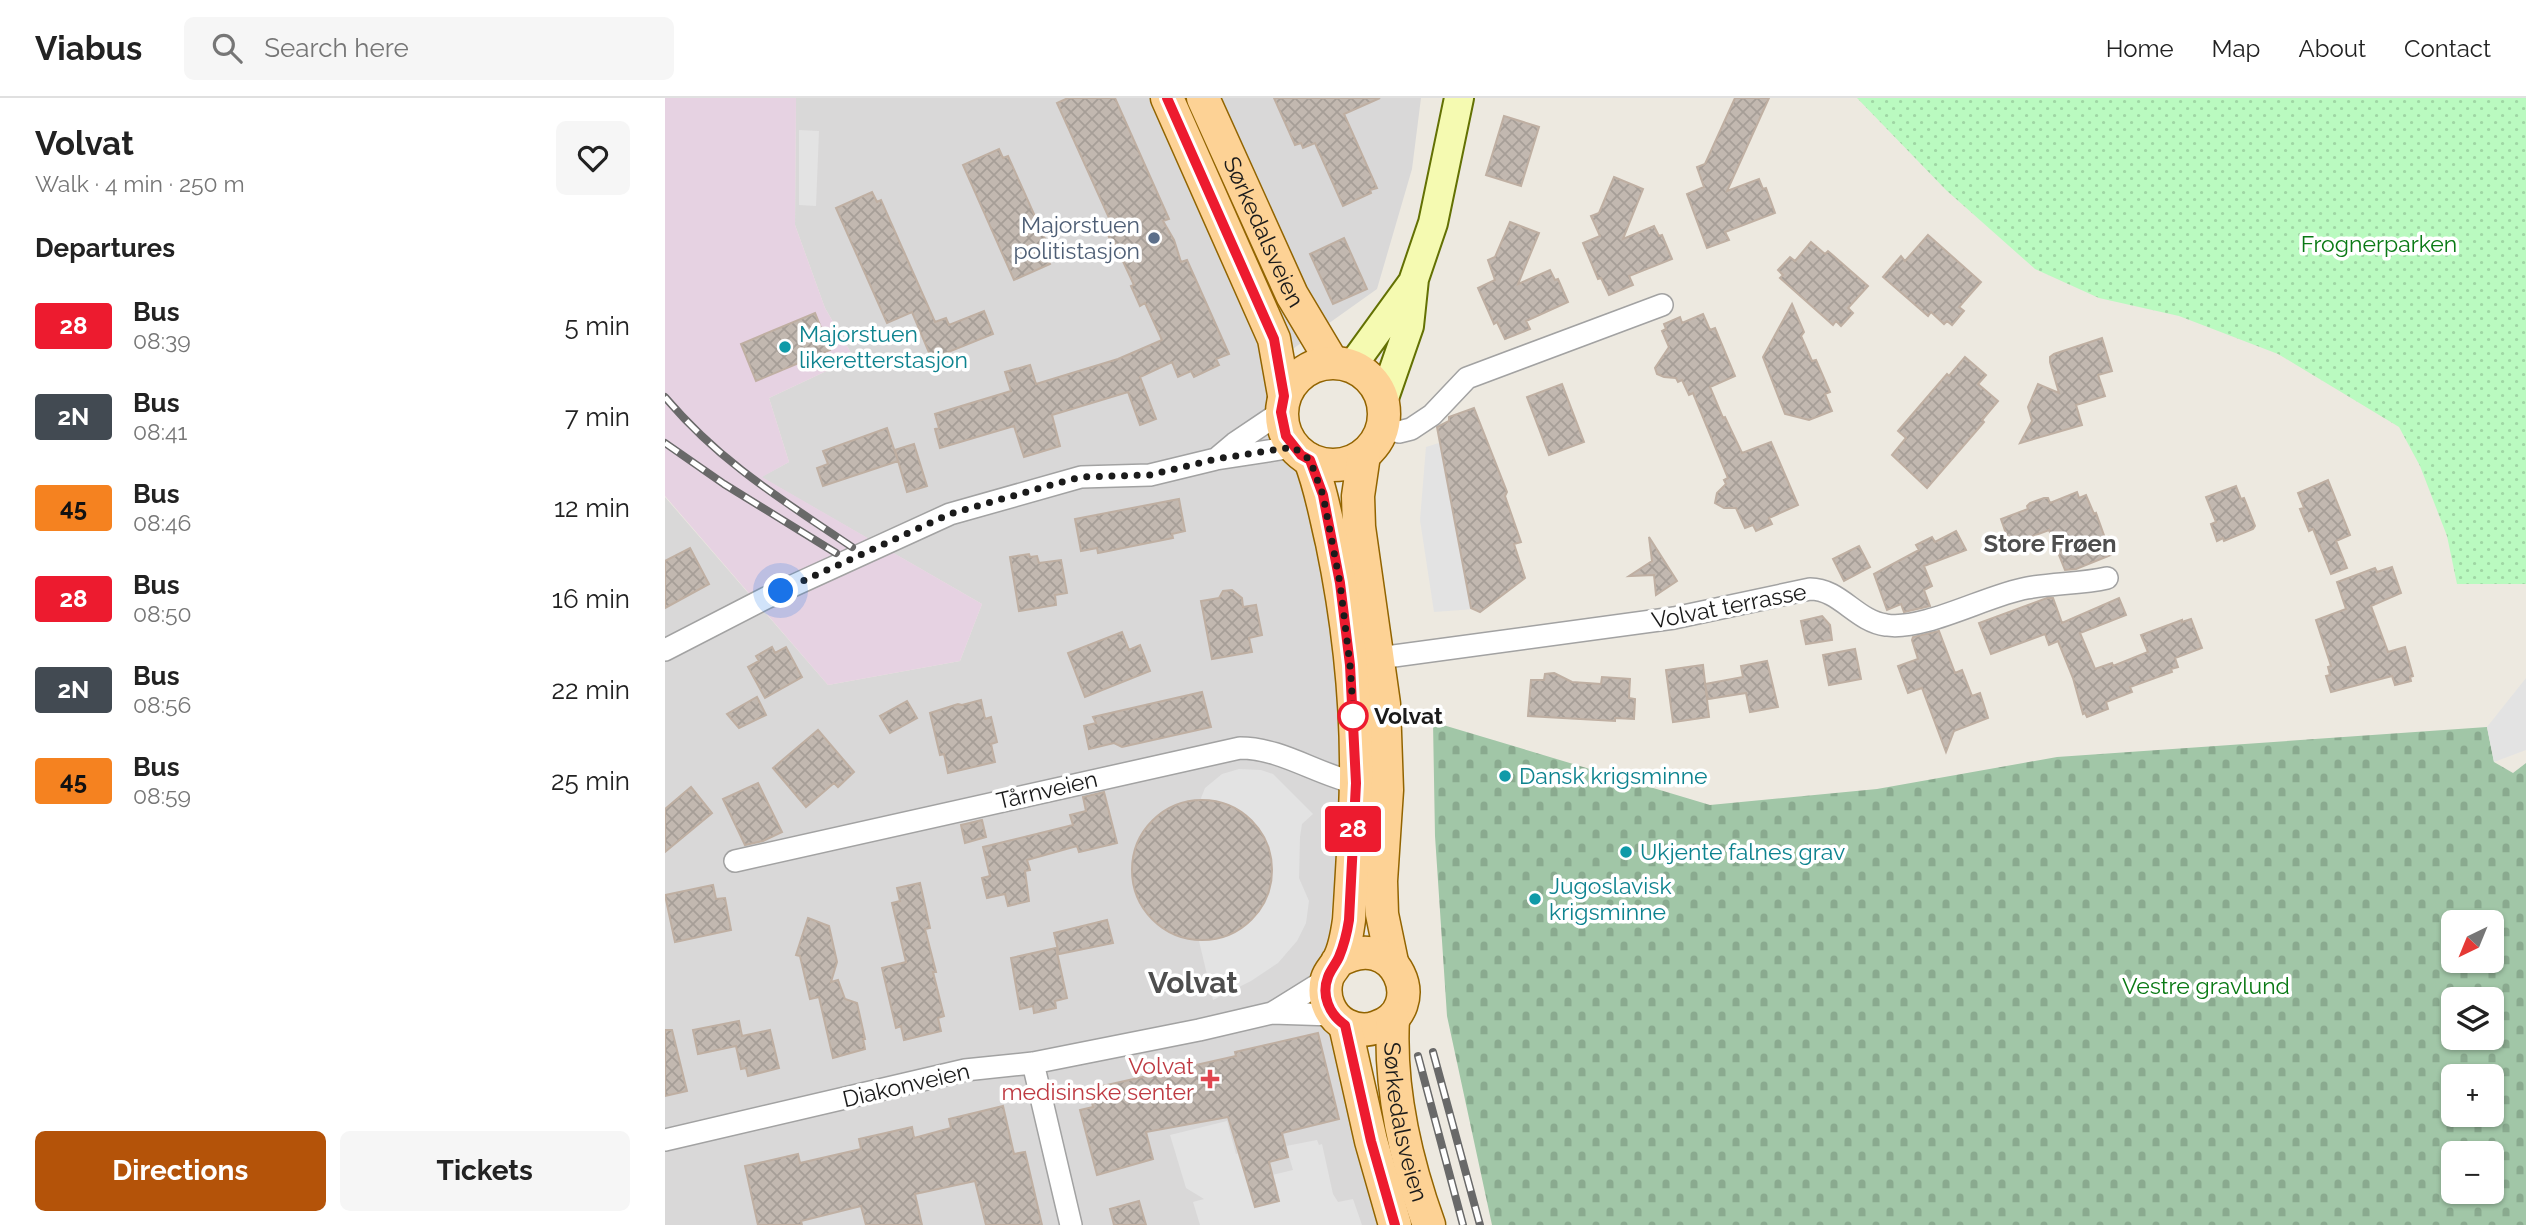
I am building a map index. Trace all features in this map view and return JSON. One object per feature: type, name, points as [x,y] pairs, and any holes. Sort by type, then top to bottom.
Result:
[{"type":"main road","name":"Sørkedalsveien","points":[[1167,98],[1274,339],[1282,404]]},
{"type":"main road","name":"Sørkedalsveien","points":[[1203,98],[1292,295],[1342,364]]},
{"type":"main road","points":[[1302,454],[1329,465],[1347,463],[1364,454],[1375,443],[1383,414],[1376,386],[1366,374],[1342,364],[1317,365],[1303,371],[1291,382],[1282,404],[1286,436],[1302,454],[1323,495],[1340,583],[1350,665],[1356,783],[1349,920],[1346,940],[1332,970],[1326,998],[1339,1020],[1357,1029],[1370,1030],[1393,1018],[1400,1008],[1403,983],[1392,962],[1381,903],[1387,790],[1384,704],[1359,527],[1358,496],[1364,454]]},
{"type":"main road","points":[[1332,970],[1350,954],[1364,951],[1379,954],[1392,962]]},
{"type":"main road","name":"Sørkedalsveien","points":[[1393,1018],[1395,1097],[1411,1168],[1429,1225]]},
{"type":"main road","name":"Sørkedalsveien","points":[[1339,1020],[1395,1225]]},
{"type":"street","points":[[1459,98],[1433,223],[1414,279],[1409,326],[1383,414],[1399,432],[1411,429],[1432,415],[1468,378],[1663,305]]},
{"type":"street","points":[[1342,364],[1414,279]]},
{"type":"street","points":[[1216,459],[1282,404]]},
{"type":"street","points":[[665,650],[766,598],[950,514],[1081,477],[1150,475],[1216,459],[1302,454]]},
{"type":"street","name":"Volvat terrasse","points":[[1379,658],[1674,618],[1809,589],[1821,589],[1831,593],[1870,620],[1897,626],[2025,588],[2093,582],[2107,578]]},
{"type":"street","name":"Tårnveien","points":[[735,861],[1240,748],[1271,751],[1356,783]]},
{"type":"street","name":"Diakonveien","points":[[1272,1013],[1332,970]]},
{"type":"street","name":"Diakonveien","points":[[665,1140],[965,1070],[1033,1063],[1272,1013],[1339,1020]]},
{"type":"street","points":[[1033,1063],[1071,1225]]},
{"type":"shaded area","points":[[665,98],[796,98],[795,225],[825,308],[854,358],[769,398],[789,462],[762,477],[982,604],[960,661],[828,685],[665,496]]},
{"type":"shaded area","points":[[796,98],[1421,98],[1412,169],[1377,289],[1273,363],[1334,574],[1340,829],[1325,973],[1374,1210],[1381,1225],[665,1225],[665,497],[828,685],[960,661],[982,604],[761,477],[789,462],[769,398],[854,358],[825,308],[795,225]]},
{"type":"shaded area","points":[[799,130],[819,131],[816,206],[799,205]]},
{"type":"shaded area","points":[[1442,442],[1475,609],[1434,612],[1420,520],[1426,447]]},
{"type":"shaded area","points":[[2526,678],[2526,750],[2494,762],[2487,727]]},
{"type":"shaded area","points":[[1239,769],[1261,770],[1273,774],[1313,814],[1302,824],[1300,837],[1299,878],[1309,901],[1306,923],[1297,941],[1278,963],[1251,981],[1213,1000],[1199,941],[1226,937],[1249,923],[1265,902],[1272,877],[1269,850],[1257,827],[1237,809],[1201,798],[1205,788],[1222,774]]},
{"type":"shaded area","name":"Volvat medisinske senter","points":[[1227,1121],[1236,1154],[1247,1151],[1255,1179],[1293,1170],[1286,1146],[1317,1140],[1319,1145],[1322,1144],[1333,1194],[1338,1202],[1353,1199],[1362,1225],[1200,1225],[1193,1202],[1204,1199],[1186,1188],[1170,1135]]},
{"type":"green space","name":"Frognerparken","points":[[1857,98],[2526,98],[2526,584],[2457,584],[2447,536],[2420,466],[2399,427],[2278,354],[2179,316],[2099,298],[2035,269],[1946,190]]},
{"type":"green space","name":"Vestre gravlund","points":[[1433,722],[1710,805],[1877,789],[2057,757],[2487,727],[2494,762],[2513,773],[2526,763],[2526,1225],[1492,1225],[1447,1016],[1435,836]]},
{"type":"building","points":[[1068,98],[1115,98],[1169,219],[1163,221],[1174,240],[1181,262],[1187,260],[1229,354],[1216,359],[1219,365],[1194,377],[1191,371],[1178,377],[1172,362],[1140,377],[1156,419],[1140,425],[1128,392],[1052,415],[1060,446],[1024,457],[1014,426],[940,448],[935,429],[939,428],[935,414],[1011,391],[1005,372],[1030,365],[1036,384],[1118,359],[1162,340],[1145,303],[1140,306],[1131,286],[1134,285],[1103,223],[1110,220],[1057,103]]},
{"type":"building","points":[[1274,98],[1380,98],[1344,114],[1377,188],[1343,206],[1315,143],[1303,148],[1301,143],[1295,145]]},
{"type":"building","points":[[1735,98],[1769,98],[1727,191],[1759,179],[1763,189],[1766,188],[1775,213],[1725,232],[1729,240],[1707,248],[1687,194],[1704,187],[1697,167],[1705,164]]},
{"type":"building","points":[[1504,116],[1539,127],[1521,186],[1486,175]]},
{"type":"building","points":[[999,149],[1003,158],[1008,156],[1051,252],[1046,255],[1050,264],[1014,280],[963,165]]},
{"type":"building","points":[[1614,177],[1643,189],[1623,239],[1654,226],[1659,236],[1662,235],[1672,259],[1629,276],[1633,285],[1609,295],[1601,278],[1598,279],[1583,243],[1600,236],[1591,216],[1599,213]]},
{"type":"building","points":[[872,192],[877,202],[881,200],[935,322],[946,318],[949,325],[984,311],[993,334],[941,355],[939,351],[930,355],[912,312],[887,323],[836,208]]},
{"type":"building","points":[[1510,222],[1539,233],[1518,284],[1550,270],[1555,280],[1558,279],[1568,302],[1526,321],[1530,329],[1505,339],[1497,322],[1494,324],[1478,288],[1495,280],[1488,260],[1495,257]]},
{"type":"building","points":[[1928,235],[1981,282],[1959,307],[1964,311],[1952,325],[1947,321],[1944,324],[1931,312],[1928,316],[1883,277],[1901,256],[1905,261]]},
{"type":"building","points":[[1344,238],[1367,289],[1333,304],[1310,254]]},
{"type":"building","points":[[1811,242],[1825,254],[1828,251],[1868,286],[1848,308],[1853,313],[1841,326],[1836,321],[1833,325],[1780,278],[1783,275],[1778,270],[1790,257],[1795,261]]},
{"type":"building","points":[[1792,304],[1804,332],[1801,336],[1812,361],[1816,360],[1830,392],[1825,394],[1832,411],[1809,420],[1785,414],[1763,357]]},
{"type":"building","name":"Majorstuen likeretterstasjon","points":[[815,313],[830,350],[756,381],[741,344]]},
{"type":"building","points":[[1703,314],[1710,330],[1715,328],[1735,376],[1710,387],[1723,418],[1725,417],[1742,453],[1771,442],[1798,505],[1769,518],[1772,524],[1756,531],[1753,525],[1745,528],[1736,508],[1724,508],[1715,503],[1717,493],[1728,478],[1693,393],[1689,395],[1682,380],[1678,382],[1676,378],[1657,374],[1655,368],[1669,347],[1662,331],[1666,329],[1664,324],[1680,317],[1682,323]]},
{"type":"building","points":[[2102,338],[2112,371],[2098,375],[2105,396],[2076,405],[2082,425],[2020,443],[2032,421],[2028,407],[2038,384],[2059,393],[2050,357]]},
{"type":"building","points":[[1965,357],[1986,375],[1978,384],[1998,401],[1982,420],[1984,422],[1927,488],[1892,455],[1906,438],[1898,431]]},
{"type":"building","points":[[1562,384],[1584,442],[1549,455],[1527,397]]},
{"type":"building","points":[[1474,408],[1507,492],[1505,496],[1521,542],[1514,544],[1525,578],[1480,612],[1471,608],[1437,427],[1449,421],[1449,417]]},
{"type":"building","points":[[887,428],[898,461],[823,486],[817,468],[828,464],[823,451]]},
{"type":"building","points":[[914,444],[927,486],[907,492],[895,450]]},
{"type":"building","points":[[2328,480],[2350,535],[2336,541],[2347,568],[2331,574],[2313,529],[2309,531],[2300,509],[2304,508],[2298,493]]},
{"type":"building","points":[[2236,486],[2255,526],[2224,541],[2223,538],[2217,541],[2211,524],[2216,522],[2206,497]]},
{"type":"building","points":[[2077,492],[2079,498],[2086,495],[2094,514],[2096,513],[2111,555],[2076,569],[2065,570],[2049,530],[2010,545],[2001,519],[2028,509],[2030,503],[2044,498],[2048,498],[2050,503]]},
{"type":"building","points":[[1179,499],[1185,531],[1172,534],[1173,538],[1098,553],[1097,548],[1081,551],[1075,519]]},
{"type":"building","points":[[1956,531],[1966,550],[1924,566],[1932,586],[1924,590],[1930,606],[1904,612],[1901,604],[1887,610],[1874,574],[1919,550],[1916,545],[1932,537],[1935,542]]},
{"type":"building","points":[[1649,537],[1677,581],[1656,595],[1654,575],[1629,576],[1652,561]]},
{"type":"building","points":[[1859,546],[1870,567],[1844,581],[1833,559]]},
{"type":"building","points":[[690,548],[709,584],[665,608],[665,561]]},
{"type":"building","points":[[1029,554],[1030,557],[1037,556],[1039,563],[1061,560],[1067,593],[1055,595],[1056,605],[1019,611],[1010,557]]},
{"type":"building","points":[[2392,567],[2401,593],[2371,606],[2388,652],[2405,647],[2413,676],[2410,677],[2411,681],[2395,685],[2392,676],[2331,692],[2326,676],[2330,675],[2328,667],[2331,666],[2316,620],[2346,609],[2337,582],[2375,568],[2377,572]]},
{"type":"building","points":[[1232,590],[1242,598],[1243,607],[1256,605],[1262,635],[1249,638],[1252,652],[1212,659],[1201,601],[1219,598],[1223,591]]},
{"type":"building","points":[[2053,598],[2062,623],[2119,598],[2126,615],[2080,633],[2095,669],[2112,663],[2113,666],[2148,652],[2141,635],[2182,620],[2191,619],[2202,648],[2175,658],[2178,667],[2171,669],[2172,672],[2130,687],[2132,692],[2106,702],[2108,709],[2087,717],[2083,714],[2073,678],[2058,641],[2049,645],[2045,634],[1991,654],[1979,623]]},
{"type":"building","points":[[1822,616],[1830,625],[1832,640],[1806,644],[1801,621]]},
{"type":"building","points":[[1939,631],[1955,673],[1962,670],[1972,696],[1980,693],[1988,718],[1954,731],[1946,752],[1922,688],[1908,693],[1898,666],[1918,659],[1913,637]]},
{"type":"building","points":[[1122,632],[1129,650],[1140,645],[1150,671],[1085,697],[1068,653]]},
{"type":"building","points":[[772,647],[775,653],[786,647],[802,677],[765,698],[748,667],[759,661],[756,656]]},
{"type":"building","points":[[1855,649],[1861,679],[1829,685],[1823,655]]},
{"type":"building","points":[[1767,661],[1778,707],[1750,712],[1746,693],[1708,699],[1705,684],[1743,677],[1741,666]]},
{"type":"building","points":[[1703,665],[1709,717],[1673,722],[1666,670]]},
{"type":"building","points":[[1554,673],[1572,682],[1601,684],[1602,677],[1630,679],[1629,698],[1635,699],[1634,719],[1615,718],[1615,721],[1528,716],[1531,680],[1544,680],[1545,674]]},
{"type":"building","points":[[1202,692],[1211,727],[1122,747],[1114,743],[1089,749],[1084,726],[1096,723],[1093,717]]},
{"type":"building","points":[[757,697],[766,715],[739,728],[727,714]]},
{"type":"building","points":[[981,700],[985,719],[991,717],[997,742],[991,744],[995,762],[948,773],[944,754],[940,755],[930,713]]},
{"type":"building","points":[[907,701],[917,718],[890,733],[880,716]]},
{"type":"building","points":[[818,730],[854,772],[838,787],[834,783],[806,807],[773,768]]},
{"type":"building","points":[[758,783],[782,832],[763,841],[745,845],[723,799]]},
{"type":"building","points":[[691,787],[712,813],[665,852],[665,809]]},
{"type":"building","points":[[1104,792],[1117,843],[1079,852],[1077,846],[1027,860],[1030,870],[1025,871],[1029,901],[1008,906],[1005,894],[987,898],[982,878],[990,876],[983,847],[1073,825],[1070,815],[1086,811],[1083,797]]},
{"type":"building","points":[[1202,800],[1229,805],[1252,820],[1267,843],[1272,870],[1267,897],[1252,920],[1229,935],[1202,940],[1175,935],[1152,920],[1137,897],[1132,870],[1137,843],[1152,820],[1175,805]]},
{"type":"building","points":[[982,820],[986,837],[965,843],[961,825]]},
{"type":"building","points":[[920,883],[930,928],[925,929],[944,1016],[938,1018],[941,1031],[904,1040],[901,1026],[896,1028],[882,968],[906,962],[892,903],[900,901],[897,888]]},
{"type":"building","points":[[713,885],[716,899],[725,898],[731,930],[675,942],[665,895]]},
{"type":"building","points":[[808,918],[829,926],[837,962],[831,982],[838,980],[845,999],[857,1003],[865,1049],[833,1058],[819,997],[810,999],[800,956],[796,955]]},
{"type":"building","points":[[1107,920],[1113,943],[1059,954],[1054,933]]},
{"type":"building","points":[[1056,948],[1067,998],[1055,1001],[1056,1008],[1034,1013],[1033,1006],[1020,1009],[1011,958]]},
{"type":"building","points":[[739,1021],[742,1036],[770,1030],[779,1068],[748,1076],[746,1068],[741,1069],[736,1046],[698,1054],[693,1030]]},
{"type":"building","points":[[665,1030],[672,1030],[687,1091],[665,1096]]},
{"type":"building","points":[[1318,1033],[1339,1119],[1282,1133],[1288,1157],[1269,1162],[1279,1201],[1255,1207],[1228,1117],[1146,1132],[1153,1159],[1097,1175],[1080,1110],[1093,1107],[1089,1089],[1236,1056],[1235,1052]]},
{"type":"building","points":[[1003,1106],[1014,1154],[1025,1152],[1042,1225],[986,1225],[975,1181],[915,1194],[922,1225],[866,1225],[861,1206],[801,1221],[802,1225],[758,1225],[745,1166],[798,1154],[800,1163],[861,1149],[859,1139],[912,1127],[914,1138],[951,1128],[949,1119]]},
{"type":"building","points":[[1139,1201],[1146,1225],[1114,1225],[1110,1209]]},
{"type":"railway","points":[[665,397],[730,461],[776,496],[852,547]]},
{"type":"railway","points":[[665,443],[724,484],[836,553]]},
{"type":"railway","points":[[1433,1052],[1480,1225]]},
{"type":"railway","points":[[1418,1056],[1463,1225]]},
{"type":"bus line","name":"28","points":[[1167,98],[1274,339],[1284,396],[1281,412],[1286,436],[1293,447],[1310,460],[1323,495],[1340,583],[1350,665],[1356,783],[1346,940],[1325,988],[1333,1015],[1345,1025],[1352,1048],[1371,1141],[1395,1225]]},
{"type":"place","name":"Majorstuen politistasjon","points":[[1154,238]]},
{"type":"place","name":"Majorstuen likeretterstasjon","points":[[785,347]]},
{"type":"place","name":"Volvat","points":[[1353,716]]},
{"type":"place","name":"Dansk krigsminne","points":[[1505,776]]},
{"type":"place","name":"Ukjente falnes grav","points":[[1626,852]]},
{"type":"place","name":"Jugoslavisk krigsminne","points":[[1535,899]]},
{"type":"place","name":"Volvat medisinske senter","points":[[1210,1079]]},
{"type":"district","name":"Store Frøen","points":[[2050,544]]},
{"type":"district","name":"Volvat","points":[[1193,983]]},
{"type":"route","points":[[781,591],[950,514],[1054,484],[1081,477],[1150,475],[1216,459],[1293,447],[1310,460],[1323,495],[1340,583],[1354,723],[1353,716]]}]
